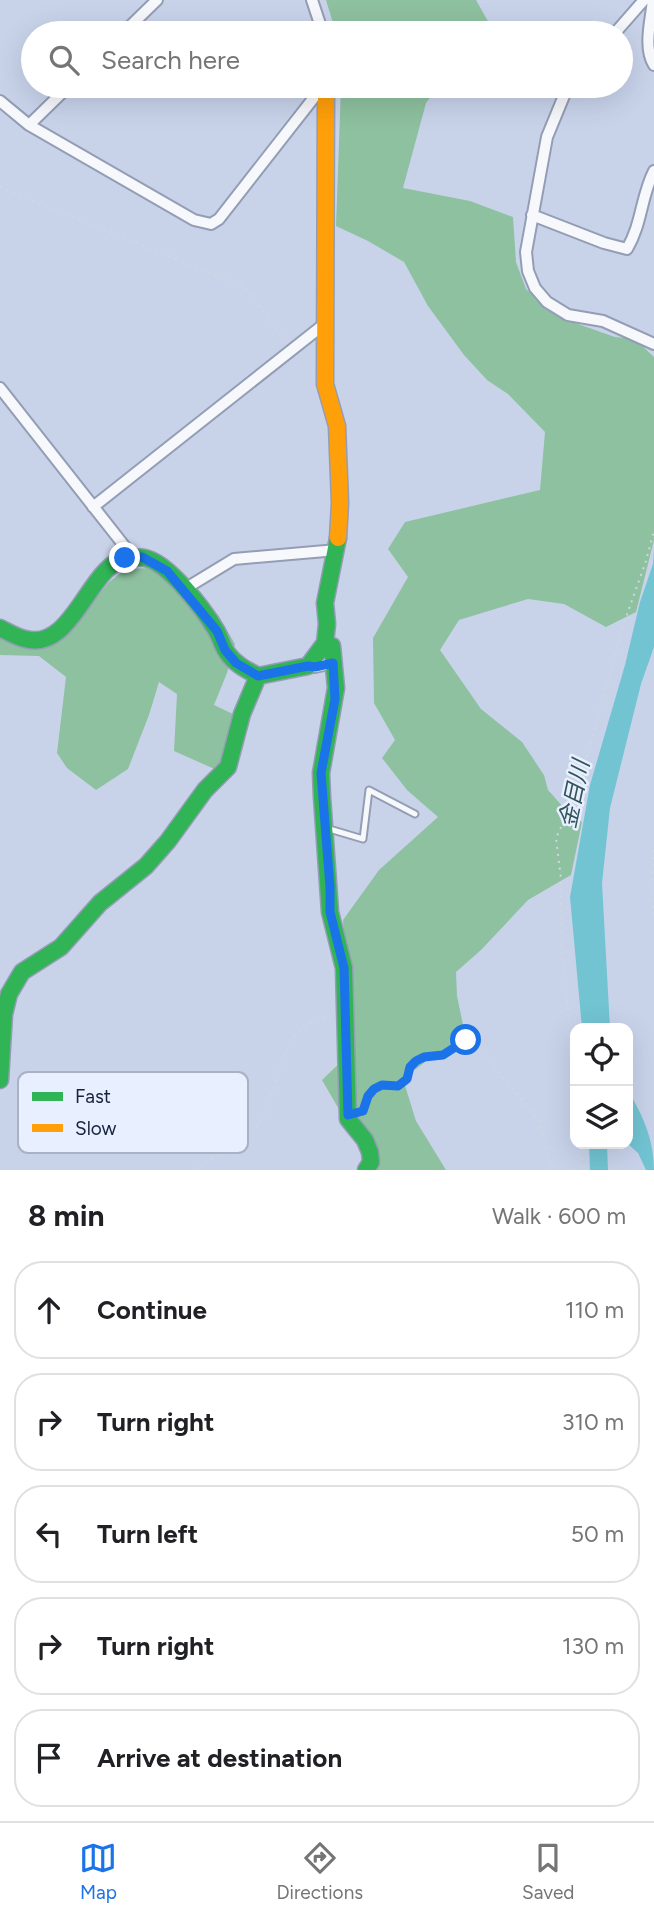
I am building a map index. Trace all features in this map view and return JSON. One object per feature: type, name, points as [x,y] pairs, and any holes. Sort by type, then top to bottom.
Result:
[{"type":"street","points":[[135,21],[157,0]]},
{"type":"street","points":[[312,0],[319,21]]},
{"type":"street","points":[[626,21],[644,0]]},
{"type":"street","points":[[653,0],[649,58],[654,65]]},
{"type":"street","points":[[29,125],[57,98]]},
{"type":"street","points":[[0,101],[29,125],[194,220],[211,224],[219,219],[315,98]]},
{"type":"street","points":[[308,666],[325,643],[325,603],[337,550],[340,503],[337,426],[325,384],[325,98]]},
{"type":"street","points":[[563,98],[547,137],[526,252],[528,271],[535,288],[547,302],[568,315],[603,321],[654,344]]},
{"type":"street","points":[[532,215],[627,250],[635,237],[643,209],[645,187],[654,171]]},
{"type":"street","points":[[93,507],[327,322]]},
{"type":"street","points":[[0,388],[133,557]]},
{"type":"street","points":[[183,590],[234,559],[337,550]]},
{"type":"street","points":[[0,628],[17,638],[30,640],[57,633],[72,619],[103,573],[125,558],[142,557],[167,571],[217,631],[225,650],[236,663],[258,676],[333,663]]},
{"type":"street","points":[[325,643],[332,646],[335,699],[321,773],[330,912],[344,968],[348,1119],[365,1140],[370,1152],[371,1162],[366,1170]]},
{"type":"street","points":[[0,1080],[4,1014],[9,994],[22,972],[61,947],[100,903],[146,866],[205,790],[228,767],[242,714],[258,676]]},
{"type":"lane","points":[[325,827],[363,839],[369,790],[415,814]]},
{"type":"path","points":[[0,187],[244,288],[292,349]]},
{"type":"path","points":[[570,1033],[561,938],[561,879],[556,838],[576,794],[624,623],[654,530]]},
{"type":"path","points":[[654,850],[654,918]]},
{"type":"path","points":[[248,1135],[266,1111],[275,1090],[281,1061],[293,1040],[314,1021],[346,1016]]},
{"type":"path","points":[[348,1115],[363,1111],[369,1093],[379,1086],[398,1086],[402,1083],[407,1079],[411,1065],[420,1058],[443,1055],[466,1040],[486,1057],[540,1121],[552,1170]]},
{"type":"path","points":[[582,1149],[584,1170]]},
{"type":"path","points":[[194,1170],[221,1153]]},
{"type":"green space","points":[[326,0],[476,0],[488,21],[332,21]]},
{"type":"green space","points":[[341,98],[430,98],[426,103],[403,188],[470,201],[513,217],[516,262],[526,289],[558,317],[615,337],[635,339],[654,357],[654,540],[636,612],[606,627],[564,604],[528,599],[459,620],[440,650],[481,709],[522,742],[544,775],[548,790],[565,809],[582,822],[571,875],[528,900],[481,950],[456,972],[457,996],[468,1048],[433,1056],[403,1079],[416,1121],[446,1170],[366,1170],[377,1159],[356,1139],[322,1080],[350,1053],[343,920],[379,870],[438,817],[407,790],[382,758],[395,740],[374,703],[373,638],[408,577],[388,549],[405,522],[540,490],[545,432],[508,394],[487,380],[464,355],[428,306],[404,262],[336,226]]},
{"type":"green space","points":[[152,568],[218,615],[235,644],[214,705],[233,714],[232,758],[219,771],[174,751],[177,694],[159,682],[128,769],[96,790],[67,768],[57,753],[66,677],[39,656],[0,655],[0,633],[69,631],[109,582],[126,569]]},
{"type":"water","points":[[654,550],[654,647],[641,684],[610,808],[602,883],[610,1023],[582,1023],[570,897],[590,785],[653,564]]},
{"type":"water","points":[[633,1100],[647,1128],[654,1170],[646,1170],[633,1148]]},
{"type":"waterway","name":"金目川","points":[[598,1149],[599,1170]]},
{"type":"traffic: fast","points":[[0,628],[25,639],[42,640],[56,633],[69,620],[103,573],[115,563],[129,558],[143,558],[165,569],[185,588],[210,621],[234,661],[258,676],[308,666],[325,643],[325,603],[338,538]]},
{"type":"traffic: fast","points":[[325,643],[332,646],[336,688],[321,773],[330,912],[344,968],[348,1119],[365,1140],[370,1152],[371,1162],[366,1170]]},
{"type":"traffic: fast","points":[[0,1080],[4,1014],[9,994],[22,972],[61,947],[100,903],[146,866],[205,790],[228,767],[242,714],[258,676]]},
{"type":"traffic: slow","points":[[326,98],[325,384],[337,426],[340,503],[338,538]]},
{"type":"route","points":[[125,558],[142,557],[167,571],[217,631],[225,650],[236,663],[258,676],[333,663],[335,699],[321,773],[330,912],[344,968],[348,1115],[363,1111],[369,1093],[379,1086],[398,1086],[402,1083],[407,1079],[411,1065],[420,1058],[443,1055],[466,1040]]}]
